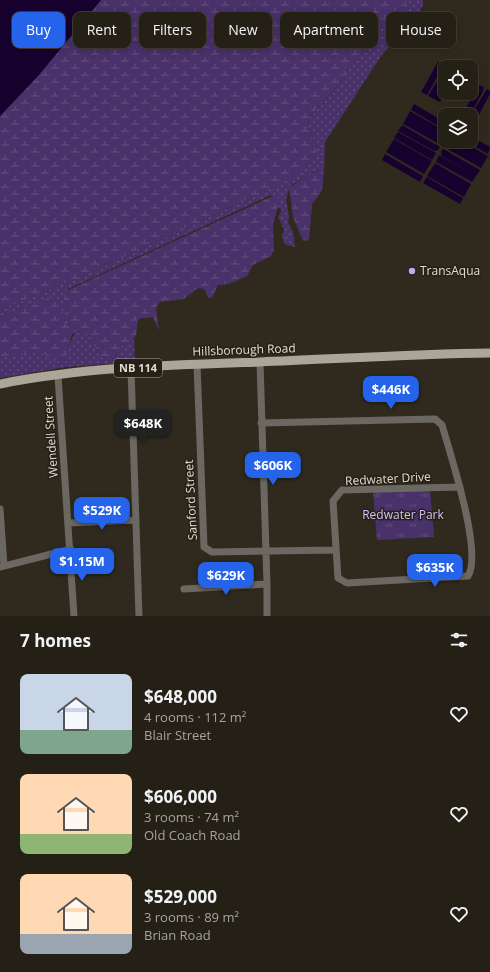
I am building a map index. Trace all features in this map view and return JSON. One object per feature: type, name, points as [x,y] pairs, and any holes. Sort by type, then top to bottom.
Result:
[{"type":"main road","name":"Hillsborough Road","points":[[0,384],[111,369],[433,353],[490,352]]},
{"type":"street","points":[[260,362],[267,616]]},
{"type":"street","name":"Sanford Street","points":[[197,364],[204,547],[212,552],[266,550]]},
{"type":"street","points":[[131,369],[139,616]]},
{"type":"street","name":"Wendell Street","points":[[58,376],[71,549],[74,616]]},
{"type":"street","name":"Redwater Drive","points":[[261,423],[435,419],[442,425],[460,488],[471,544],[472,571],[468,576],[347,583],[338,578],[335,550],[333,501],[342,490],[460,488]]},
{"type":"street","points":[[0,509],[2,566],[71,549]]},
{"type":"street","points":[[68,523],[136,520]]},
{"type":"street","points":[[266,550],[335,550]]},
{"type":"street","points":[[184,589],[267,584]]},
{"type":"green space","points":[[101,0],[410,0],[401,12],[386,12],[386,21],[378,31],[378,12],[280,12],[280,48],[365,48],[345,74],[344,79],[311,115],[309,128],[316,149],[315,156],[311,163],[304,169],[276,186],[78,278],[0,310],[0,116],[38,76],[61,48],[65,48],[65,43],[73,34],[73,48],[131,48],[131,12],[91,12]]},
{"type":"green space","points":[[410,0],[423,0],[423,5],[419,12],[401,12]]},
{"type":"green space","points":[[386,21],[386,48],[388,48],[383,53],[325,142],[324,169],[313,172],[290,186],[286,199],[289,217],[288,223],[293,232],[295,247],[284,244],[282,236],[284,230],[278,217],[282,210],[277,207],[279,203],[271,195],[68,289],[66,292],[65,309],[71,325],[62,323],[56,299],[47,298],[0,317],[0,310],[78,278],[276,186],[303,170],[309,165],[316,152],[314,140],[309,129],[310,117],[344,79],[345,74],[365,48],[378,48],[378,31]]},
{"type":"green space","points":[[324,169],[322,191],[312,204],[309,240],[303,241],[293,217],[289,188],[309,174]]},
{"type":"green space","points":[[275,195],[278,197],[279,203],[273,224],[274,250],[271,256],[253,265],[247,276],[229,284],[218,285],[212,298],[208,298],[205,290],[200,288],[184,299],[160,302],[156,308],[159,331],[153,317],[138,319],[136,336],[129,343],[122,345],[115,357],[107,359],[100,356],[89,335],[78,331],[72,334],[64,363],[50,360],[46,355],[40,353],[0,357],[0,317],[47,298],[54,298],[61,309],[63,322],[70,325],[64,303],[65,294],[68,290]]},
{"type":"green space","points":[[81,331],[86,333],[92,340],[96,350],[103,358],[115,357],[121,346],[129,343],[134,338],[135,362],[66,367],[0,378],[0,357],[35,352],[47,355],[61,362],[65,361],[66,352],[75,332]]},
{"type":"green space","name":"Redwater Park","points":[[430,490],[434,537],[377,540],[373,492]]},
{"type":"shaded area","points":[[0,0],[101,0],[91,12],[73,12],[73,34],[65,43],[65,12],[12,12],[12,48],[61,48],[38,76],[0,116]]},
{"type":"shaded area","points":[[438,62],[438,75],[427,95],[421,92]]},
{"type":"shaded area","points":[[438,80],[438,100],[441,100],[440,102],[428,96]]},
{"type":"shaded area","points":[[479,85],[484,87],[483,91],[474,108],[466,108],[470,100],[478,100]]},
{"type":"shaded area","points":[[487,89],[490,91],[490,94],[478,116],[478,108],[475,108]]},
{"type":"shaded area","points":[[414,104],[438,118],[438,126],[411,110]]},
{"type":"shaded area","points":[[410,111],[438,127],[438,143],[403,124]]},
{"type":"shaded area","points":[[402,125],[439,148],[434,151],[398,131]]},
{"type":"shaded area","points":[[398,132],[436,153],[432,160],[394,138]]},
{"type":"shaded area","points":[[394,139],[432,161],[424,174],[386,152]]},
{"type":"shaded area","points":[[478,140],[490,147],[488,154],[477,148]]},
{"type":"shaded area","points":[[446,148],[474,148],[488,156],[481,168]]},
{"type":"shaded area","points":[[443,149],[480,170],[476,176],[442,156],[441,152]]},
{"type":"shaded area","points":[[385,154],[423,176],[420,182],[382,160]]},
{"type":"shaded area","points":[[439,155],[476,176],[472,182],[436,162]]},
{"type":"shaded area","points":[[435,163],[471,184],[464,197],[427,176]]},
{"type":"shaded area","points":[[427,177],[463,198],[460,204],[423,183]]},
{"type":"place","name":"TransAqua","points":[[412,271]]}]
